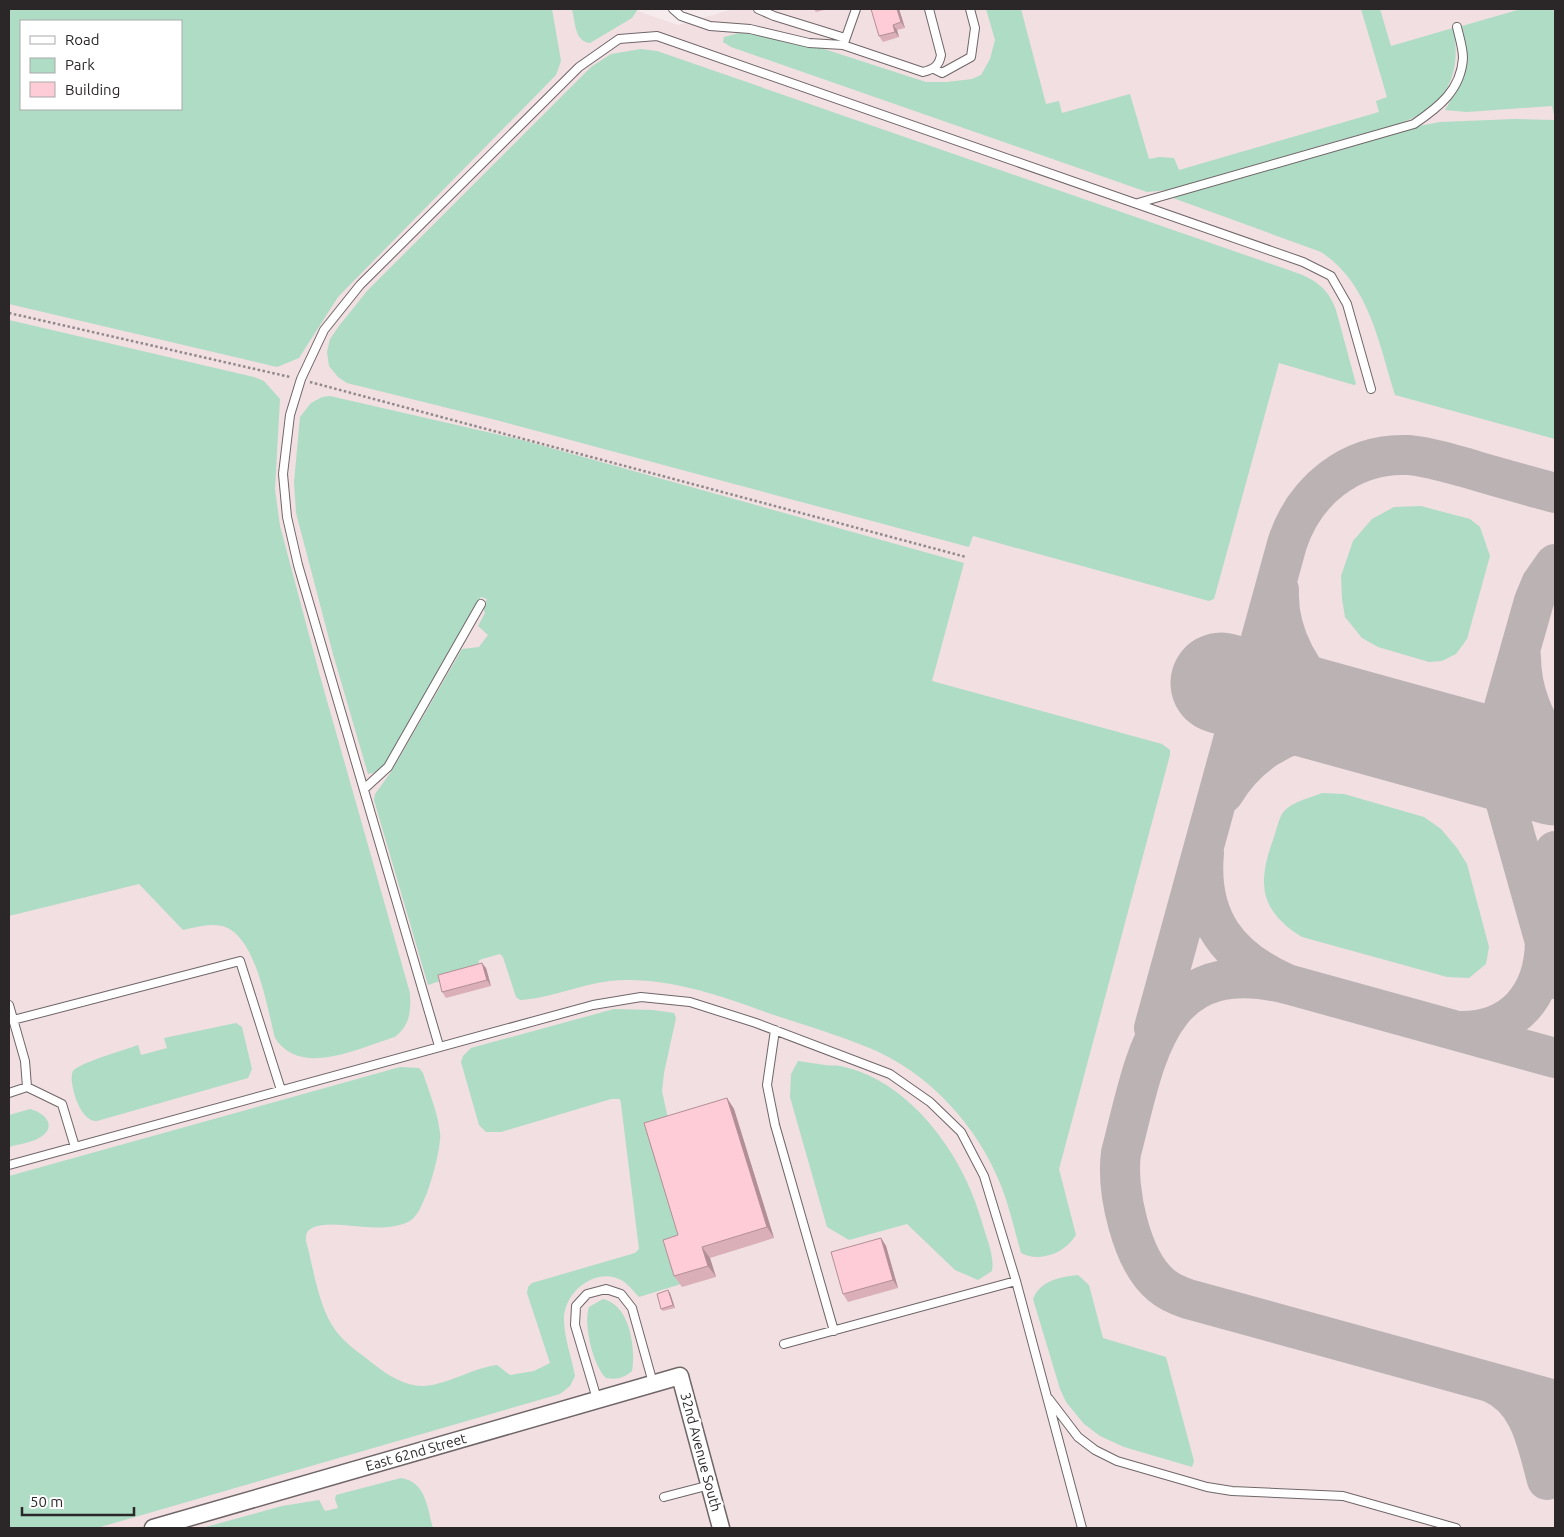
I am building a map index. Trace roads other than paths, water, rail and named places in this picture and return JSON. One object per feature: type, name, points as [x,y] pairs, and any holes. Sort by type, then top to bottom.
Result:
[{"type":"street","name":"East 62nd Street","points":[[153,1528],[680,1376]]},
{"type":"street","name":"32nd Avenue South","points":[[680,1376],[722,1528]]},
{"type":"lane","points":[[673,9],[681,16],[710,26],[750,29],[809,43],[844,41]]},
{"type":"lane","points":[[758,9],[924,72],[934,69],[940,62],[941,56],[929,9]]},
{"type":"lane","points":[[844,41],[856,9]]},
{"type":"lane","points":[[934,69],[942,73],[971,57],[975,28],[970,9]]},
{"type":"lane","points":[[1138,203],[1414,124],[1440,106],[1458,82],[1463,57],[1457,27]]},
{"type":"lane","points":[[439,1046],[298,565],[287,517],[283,474],[290,415],[301,379],[324,330],[360,285],[579,67],[619,39],[657,36],[1303,262],[1331,276],[1347,304],[1371,389]]},
{"type":"lane","points":[[364,789],[388,767],[481,604]]},
{"type":"lane","points":[[13,1020],[240,961],[281,1090]]},
{"type":"lane","points":[[9,1165],[593,1005],[641,997],[690,1002],[775,1030],[890,1074],[930,1102],[961,1132],[984,1176],[1016,1281],[1082,1528]]},
{"type":"lane","points":[[9,1005],[25,1061],[27,1087]]},
{"type":"lane","points":[[775,1030],[767,1085],[775,1125],[834,1331]]},
{"type":"lane","points":[[9,1093],[27,1087],[62,1104],[74,1147]]},
{"type":"lane","points":[[784,1344],[1016,1281]]},
{"type":"lane","points":[[597,1399],[575,1325],[576,1306],[587,1294],[606,1289],[622,1294],[632,1308],[653,1383]]},
{"type":"lane","points":[[1045,1392],[1078,1437],[1095,1450],[1118,1461],[1207,1487],[1232,1491],[1343,1496],[1456,1528]]},
{"type":"lane","points":[[664,1498],[710,1485]]}]
